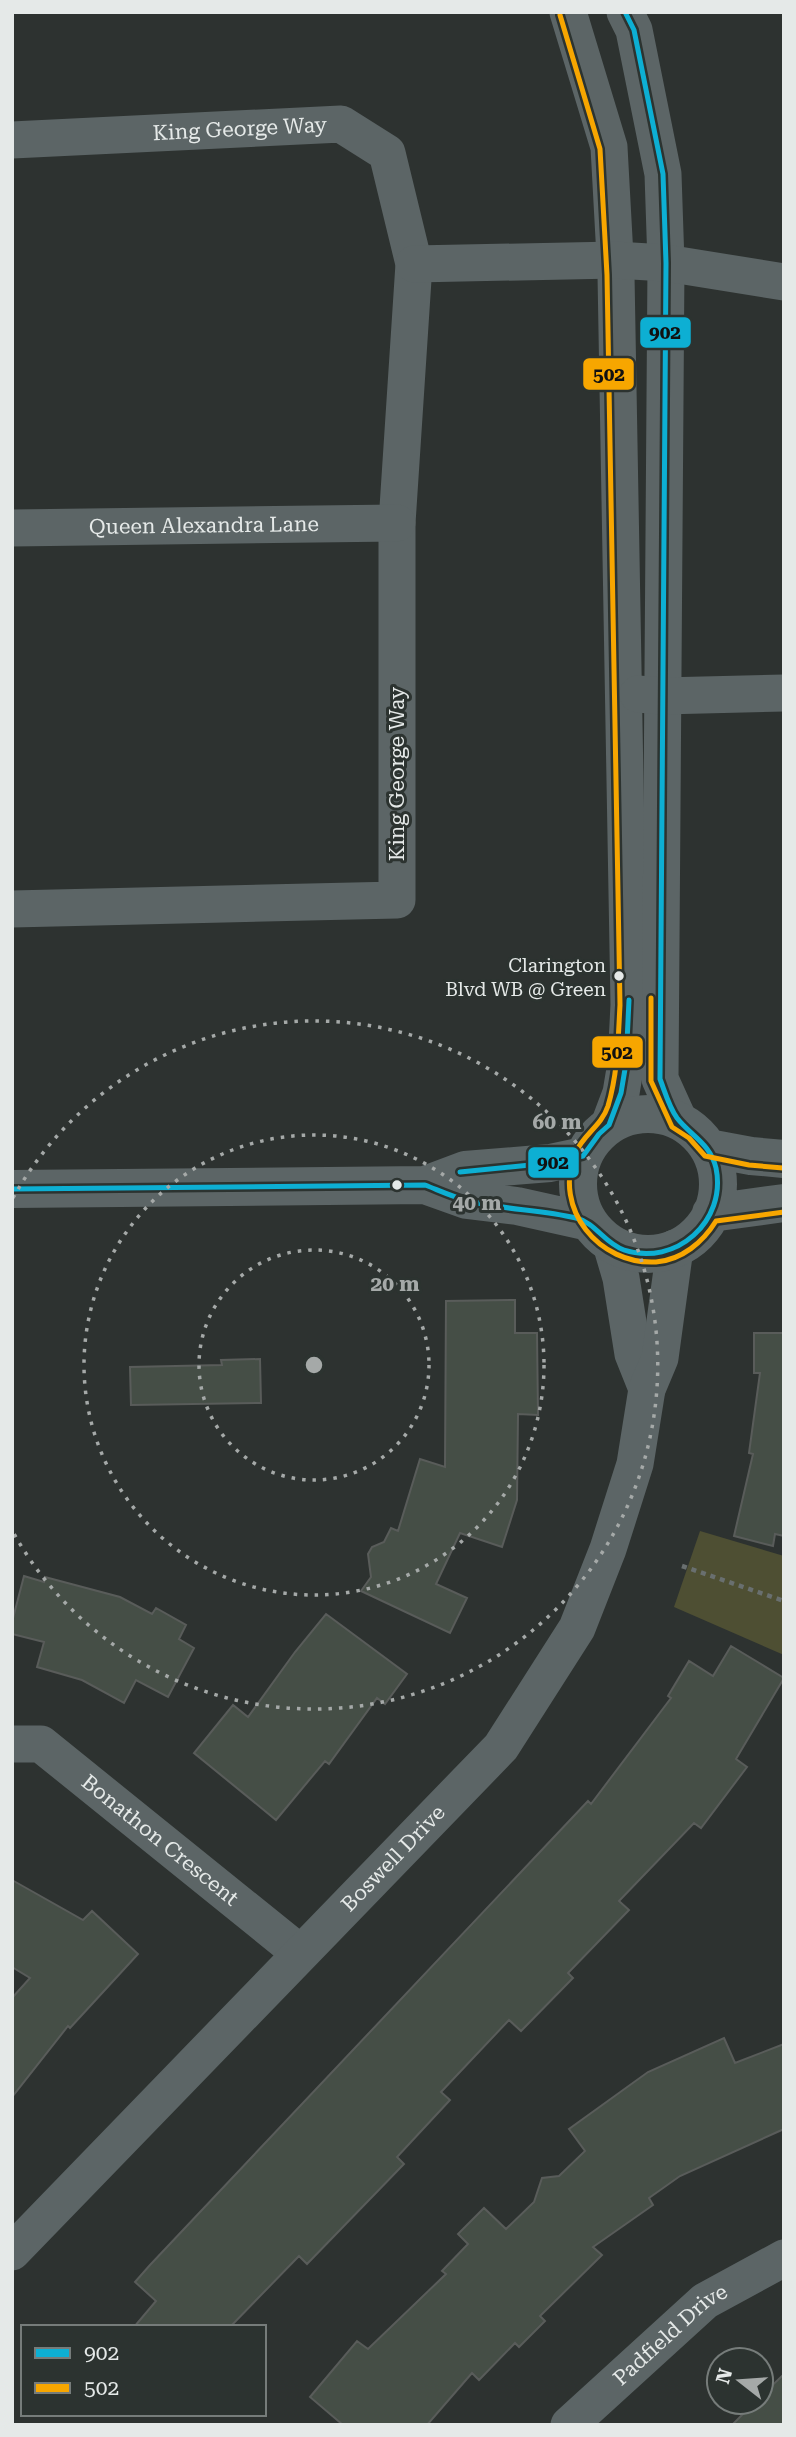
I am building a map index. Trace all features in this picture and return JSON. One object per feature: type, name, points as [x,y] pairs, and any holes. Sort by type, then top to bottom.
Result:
[{"type":"street","points":[[568,12],[609,147],[615,260],[629,1005],[625,1073],[609,1125]]},
{"type":"street","points":[[625,12],[634,30],[663,174],[666,263],[660,1079],[679,1121]]},
{"type":"street","name":"King George Way","points":[[12,140],[341,124],[387,153],[414,264],[397,523],[397,900],[12,909]]},
{"type":"street","points":[[414,264],[615,260],[666,263],[784,282]]},
{"type":"street","name":"Queen Alexandra Lane","points":[[12,527],[397,523]]},
{"type":"street","points":[[623,693],[662,696],[784,693]]},
{"type":"street","points":[[425,1185],[467,1200],[517,1206],[600,1233],[626,1251],[659,1253],[690,1240],[702,1228],[716,1197],[715,1163],[708,1148],[695,1132],[679,1121],[662,1115],[626,1117],[599,1133],[583,1156],[578,1183],[579,1196],[600,1233],[621,1278],[633,1354],[647,1389]]},
{"type":"street","points":[[708,1148],[784,1159]]},
{"type":"street","points":[[12,1189],[425,1185],[465,1170],[530,1166],[583,1156]]},
{"type":"street","points":[[711,1213],[784,1203]]},
{"type":"street","name":"Boswell Drive","points":[[12,2252],[500,1747],[577,1628],[608,1549],[635,1464],[647,1389],[660,1358],[675,1248]]},
{"type":"street","name":"Bonathon Crescent","points":[[12,1744],[41,1744],[300,1953]]},
{"type":"street","name":"Padfield Drive","points":[[569,2425],[705,2301],[784,2258]]},
{"type":"path","points":[[682,1566],[784,1601]]},
{"type":"green space","points":[[700,1531],[784,1556],[784,1655],[674,1607]]},
{"type":"building","points":[[515,1300],[515,1333],[537,1333],[538,1415],[518,1414],[517,1500],[502,1547],[460,1533],[436,1584],[467,1598],[450,1633],[361,1591],[371,1577],[368,1554],[372,1547],[384,1542],[391,1528],[398,1531],[420,1459],[445,1467],[446,1301]]},
{"type":"building","points":[[754,1333],[784,1333],[784,1536],[775,1534],[773,1546],[734,1536],[753,1454],[749,1453],[760,1373],[754,1373]]},
{"type":"building","points":[[260,1359],[261,1403],[131,1405],[130,1367],[222,1365],[221,1360]]},
{"type":"building","points":[[24,1576],[44,1582],[45,1577],[120,1597],[152,1614],[156,1608],[186,1625],[179,1639],[194,1648],[168,1697],[136,1680],[124,1703],[82,1680],[37,1667],[44,1642],[12,1634],[12,1622]]},
{"type":"building","points":[[326,1614],[407,1674],[385,1704],[377,1698],[329,1764],[325,1761],[276,1820],[194,1753],[233,1705],[248,1717]]},
{"type":"building","points":[[731,1646],[784,1678],[736,1759],[747,1767],[701,1828],[694,1823],[619,1901],[629,1910],[568,1973],[573,1978],[521,2031],[509,2020],[441,2092],[450,2100],[397,2157],[404,2164],[307,2264],[299,2256],[232,2325],[136,2325],[156,2301],[135,2282],[150,2265],[588,1801],[591,1804],[671,1698],[668,1696],[689,1661],[713,1676]]},
{"type":"building","points":[[12,1880],[83,1920],[92,1911],[138,1954],[70,2028],[68,2026],[12,2097],[12,1998],[30,1978],[12,1967]]},
{"type":"building","points":[[724,2038],[735,2063],[784,2044],[784,2129],[680,2176],[649,2198],[653,2205],[593,2247],[602,2255],[540,2316],[545,2321],[519,2347],[515,2343],[479,2380],[472,2373],[427,2425],[343,2425],[310,2397],[357,2341],[368,2349],[446,2274],[442,2271],[468,2244],[458,2234],[484,2208],[506,2229],[534,2202],[542,2178],[559,2176],[585,2151],[569,2129],[648,2072]]},
{"type":"building","points":[[784,2374],[784,2425],[732,2425],[741,2416],[775,2416],[775,2383]]},
{"type":"transit line","name":"902","points":[[12,1189],[425,1185],[479,1203],[576,1218],[589,1224],[617,1247],[643,1254],[662,1252],[679,1246],[694,1235],[714,1206],[717,1187],[713,1159],[705,1146],[674,1114],[660,1079],[666,263],[663,174],[634,30],[625,12]]},
{"type":"transit line","name":"502","points":[[560,15],[600,149],[607,275],[620,1005],[616,1068],[608,1106],[601,1120],[575,1154],[570,1175],[570,1195],[586,1230],[600,1244],[616,1254],[635,1260],[656,1262],[675,1258],[691,1249],[716,1221],[784,1212]]},
{"type":"transit line","name":"502","points":[[651,998],[651,1081],[672,1127],[689,1138],[705,1156],[749,1165],[783,1168]]},
{"type":"transit line","name":"902","points":[[460,1172],[550,1163],[583,1156],[609,1125],[621,1093],[626,1063],[629,1000]]},
{"type":"place","name":"Clarington Blvd WB @ Green","points":[[619,976]]}]
